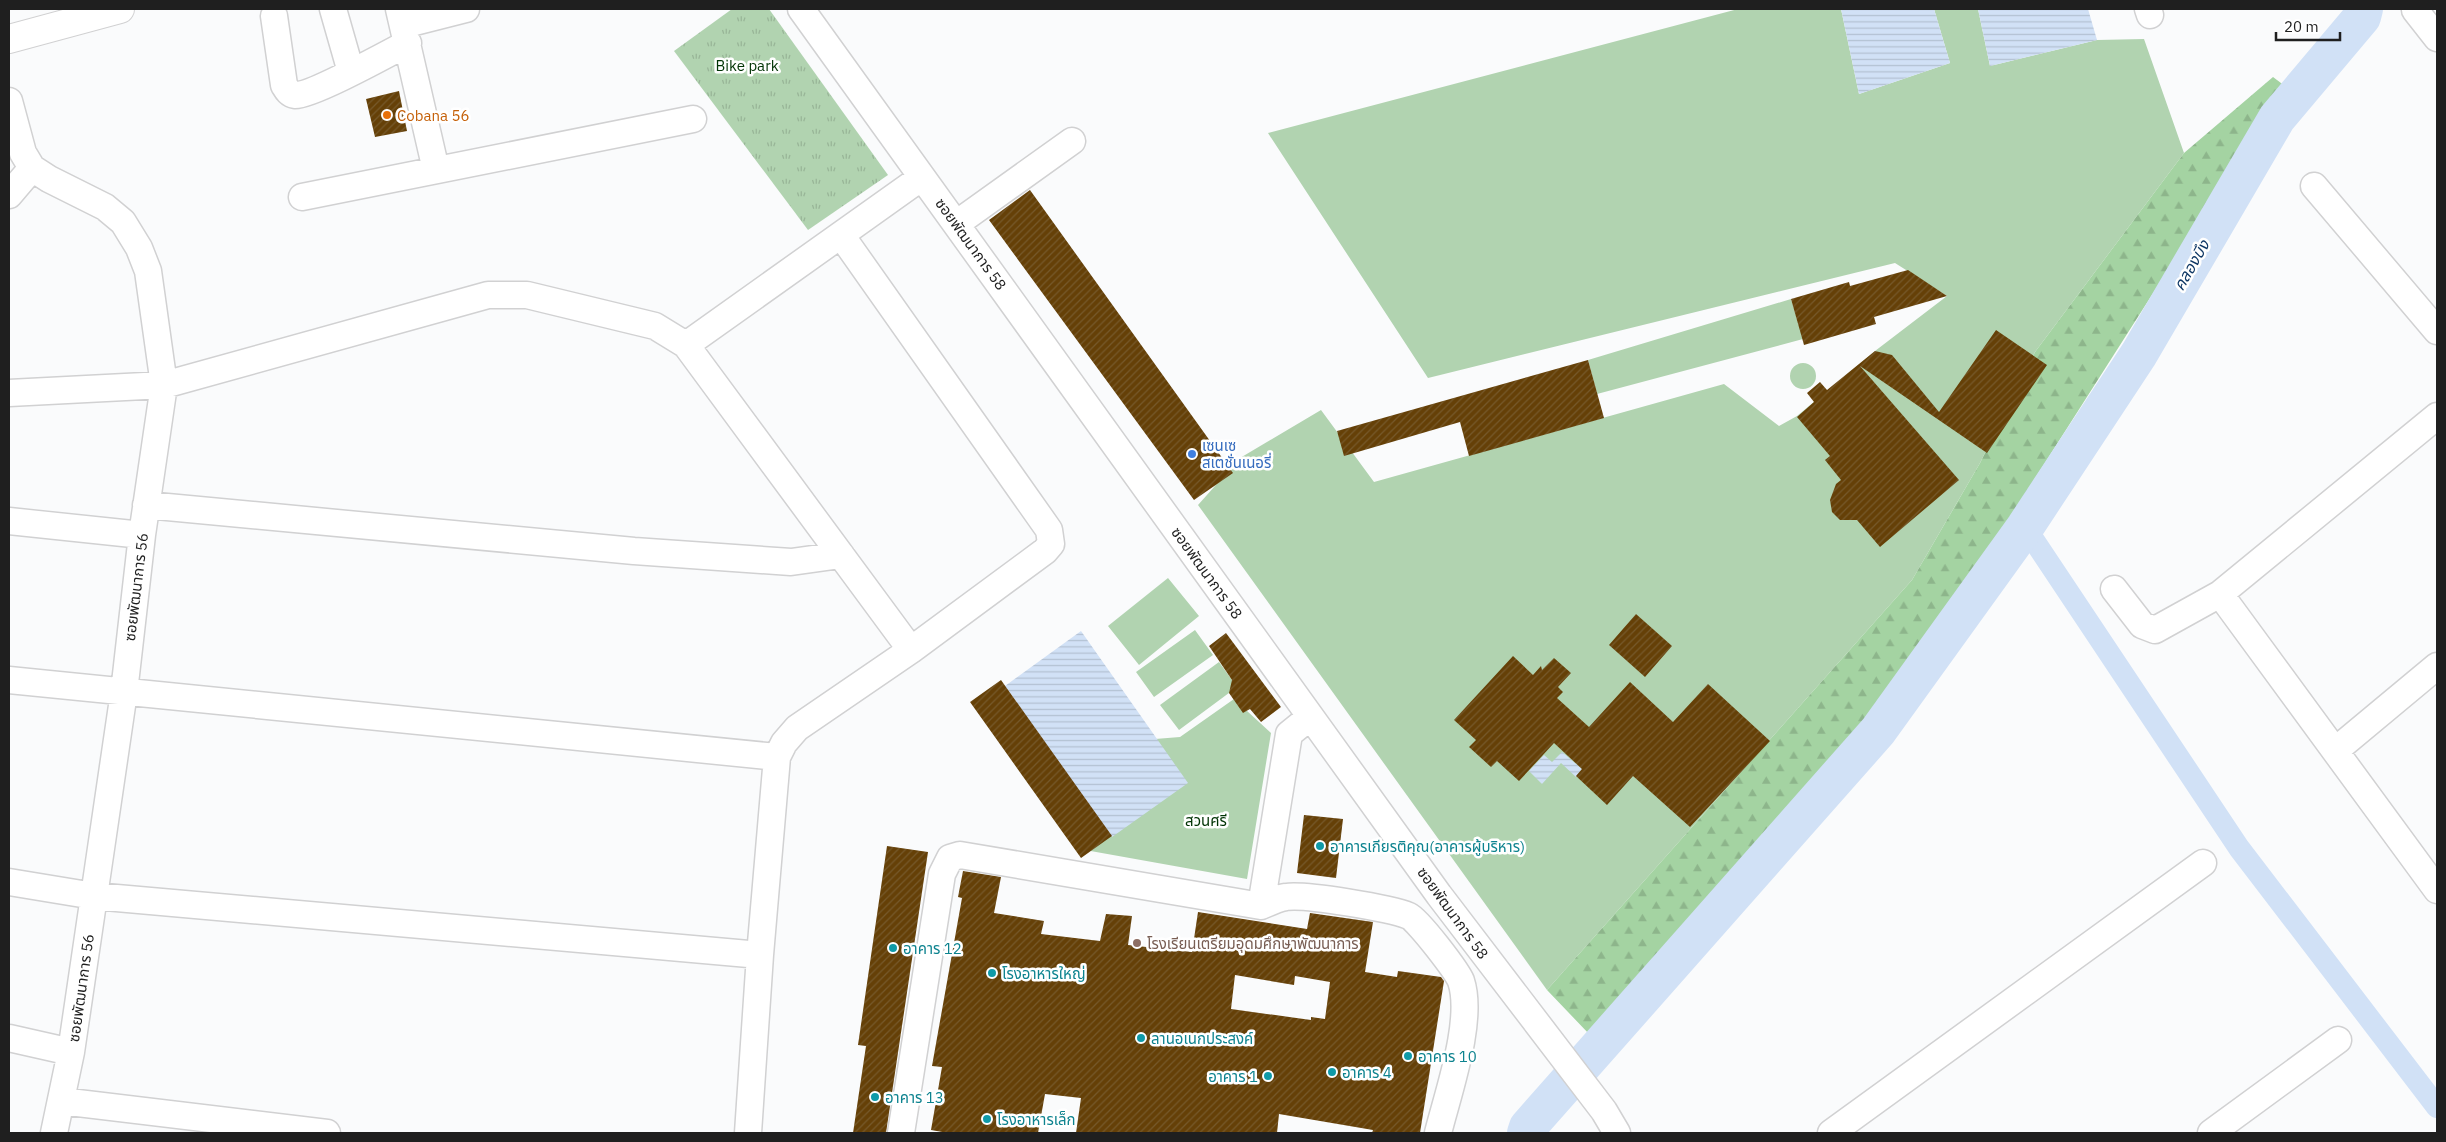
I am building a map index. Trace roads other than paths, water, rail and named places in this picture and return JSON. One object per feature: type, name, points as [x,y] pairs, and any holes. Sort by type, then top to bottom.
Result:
[{"type":"main road","points":[[9,39],[120,9]]},
{"type":"street","points":[[333,9],[351,72]]},
{"type":"street","points":[[274,16],[284,85],[288,92],[294,95],[303,93],[351,72],[403,26],[466,9]]},
{"type":"street","name":"ซอยพัฒนาการ 58","points":[[801,9],[1310,717],[1440,896],[1604,1111],[1617,1133]]},
{"type":"street","points":[[2414,10],[2437,38]]},
{"type":"street","points":[[403,26],[436,170]]},
{"type":"street","points":[[9,101],[20,145],[32,168],[9,195]]},
{"type":"street","points":[[302,197],[693,119]]},
{"type":"street","points":[[956,224],[1072,141]]},
{"type":"street","name":"ซอยพัฒนาการ 56","points":[[32,168],[49,179],[105,207],[123,222],[139,248],[148,271],[164,385],[146,505],[124,692],[71,1052],[54,1133]]},
{"type":"street","points":[[686,345],[922,177]]},
{"type":"street","points":[[2314,186],[2437,331]]},
{"type":"street","points":[[746,1132],[777,757],[784,743],[797,728],[911,650],[1045,551],[1051,544],[1049,530],[841,235]]},
{"type":"street","points":[[9,393],[164,385],[488,295],[526,295],[655,326],[686,345],[911,650]]},
{"type":"street","points":[[2114,588],[2142,625],[2155,630],[2220,594],[2437,416]]},
{"type":"street","points":[[146,505],[634,551],[791,562],[841,555]]},
{"type":"street","points":[[9,521],[142,536]]},
{"type":"street","points":[[2220,594],[2437,890]]},
{"type":"street","points":[[2336,750],[2437,666]]},
{"type":"street","points":[[9,680],[777,757]]},
{"type":"street","points":[[1261,906],[1290,739],[1289,734],[1310,717]]},
{"type":"street","points":[[900,1133],[942,874],[950,858],[960,855],[1261,906],[1286,897],[1364,906],[1411,917],[1449,961],[1461,981],[1464,1003],[1464,1027],[1438,1133]]},
{"type":"street","points":[[1831,1133],[2203,863]]},
{"type":"street","points":[[9,882],[94,896],[760,955]]},
{"type":"street","points":[[1411,917],[1440,896]]},
{"type":"street","points":[[9,1038],[71,1052]]},
{"type":"street","points":[[2211,1133],[2338,1040]]},
{"type":"street","points":[[61,1101],[327,1133]]},
{"type":"water","points":[[1841,9],[1934,9],[1950,63],[1859,94]]},
{"type":"water","points":[[1978,9],[2088,9],[2097,40],[1990,66]]},
{"type":"water","points":[[1081,631],[1188,783],[1112,837],[1005,686]]},
{"type":"water","points":[[1562,752],[1582,769],[1576,777],[1561,763],[1542,784],[1529,771],[1544,755],[1552,762]]},
{"type":"waterway","name":"คลองบึง","points":[[1526,1133],[1528,1127],[1878,731],[2025,527],[2139,354],[2277,118],[2362,17],[2364,9]]},
{"type":"waterway","points":[[2025,527],[2239,848],[2437,1107]]},
{"type":"place","name":"Cobana 56","points":[[387,115]]},
{"type":"place","name":"เซนเซ สเตชั่นเนอรี่","points":[[1192,454]]},
{"type":"place","name":"อาคารเกียรติคุณ(อาคารผู้บริหาร)","points":[[1320,846]]},
{"type":"place","name":"โรงเรียนเตรียมอุดมศึกษาพัฒนาการ","points":[[1137,943]]},
{"type":"place","name":"อาคาร 12","points":[[893,948]]},
{"type":"place","name":"โรงอาหารใหญ่","points":[[992,973]]},
{"type":"place","name":"ลานอเนกประสงค์","points":[[1141,1038]]},
{"type":"place","name":"อาคาร 10","points":[[1408,1056]]},
{"type":"place","name":"อาคาร 4","points":[[1332,1072]]},
{"type":"place","name":"อาคาร 1","points":[[1268,1076]]},
{"type":"place","name":"อาคาร 13","points":[[875,1097]]},
{"type":"place","name":"โรงอาหารเล็ก","points":[[987,1119]]},
{"type":"park label","name":"Bike park","points":[[747,65]]},
{"type":"park label","name":"สวนศรี","points":[[1206,820]]}]
